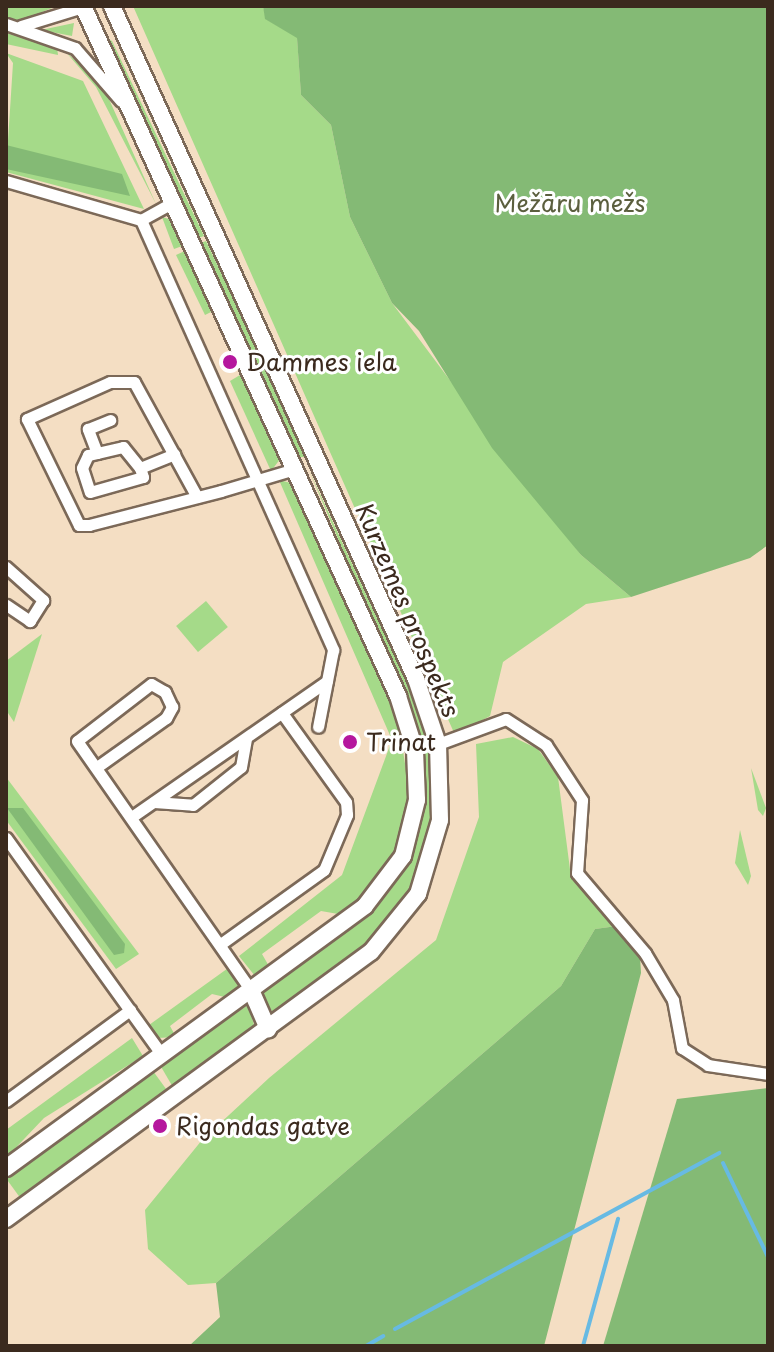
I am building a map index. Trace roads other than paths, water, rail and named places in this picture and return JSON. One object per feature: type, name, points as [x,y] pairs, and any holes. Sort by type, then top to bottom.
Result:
[{"type":"main road","name":"Kurzemes prospekts","points":[[6,1168],[377,894],[403,856],[417,800],[402,705],[84,6]]},
{"type":"main road","name":"Kurzemes prospekts","points":[[6,1219],[371,952],[410,908],[438,839],[438,744],[416,679],[112,6]]},
{"type":"main road","points":[[295,469],[317,460]]},
{"type":"main road","points":[[251,990],[268,1029]]},
{"type":"street","points":[[11,26],[84,6]]},
{"type":"street","points":[[11,26],[75,48],[135,120]]},
{"type":"street","points":[[6,181],[141,220],[174,202]]},
{"type":"street","points":[[141,220],[333,650],[318,727]]},
{"type":"street","points":[[197,497],[146,394],[129,380],[27,419],[79,525],[197,497],[295,469]]},
{"type":"street","points":[[97,453],[88,429],[110,420]]},
{"type":"street","points":[[123,447],[140,468],[143,477],[90,492],[82,468],[97,453],[123,447]]},
{"type":"street","points":[[140,468],[174,454]]},
{"type":"street","points":[[6,567],[41,595],[43,606],[23,621],[6,605]]},
{"type":"street","points":[[133,816],[327,681]]},
{"type":"street","points":[[97,767],[166,718],[172,707],[165,692],[151,684],[77,741],[222,943],[251,990]]},
{"type":"street","points":[[222,943],[324,870],[347,815],[346,802],[282,713]]},
{"type":"street","points":[[438,744],[506,719],[546,745],[582,800],[577,873],[645,953],[673,1000],[682,1048],[708,1065],[768,1074]]},
{"type":"street","points":[[154,802],[193,805],[241,767],[246,738]]},
{"type":"street","points":[[6,838],[162,1055]]},
{"type":"street","points":[[6,1101],[130,1010]]},
{"type":"waterway","points":[[395,1329],[719,1153]]},
{"type":"waterway","points":[[723,1163],[768,1257]]},
{"type":"waterway","points":[[583,1346],[618,1219]]},
{"type":"waterway","points":[[366,1346],[383,1336]]},
{"type":"place","name":"Dammes iela","points":[[230,362]]},
{"type":"place","name":"Trinat","points":[[350,742]]},
{"type":"place","name":"Rigondas gatve","points":[[160,1126]]},
{"type":"park label","name":"Mežāru mežs","points":[[570,203]]}]
